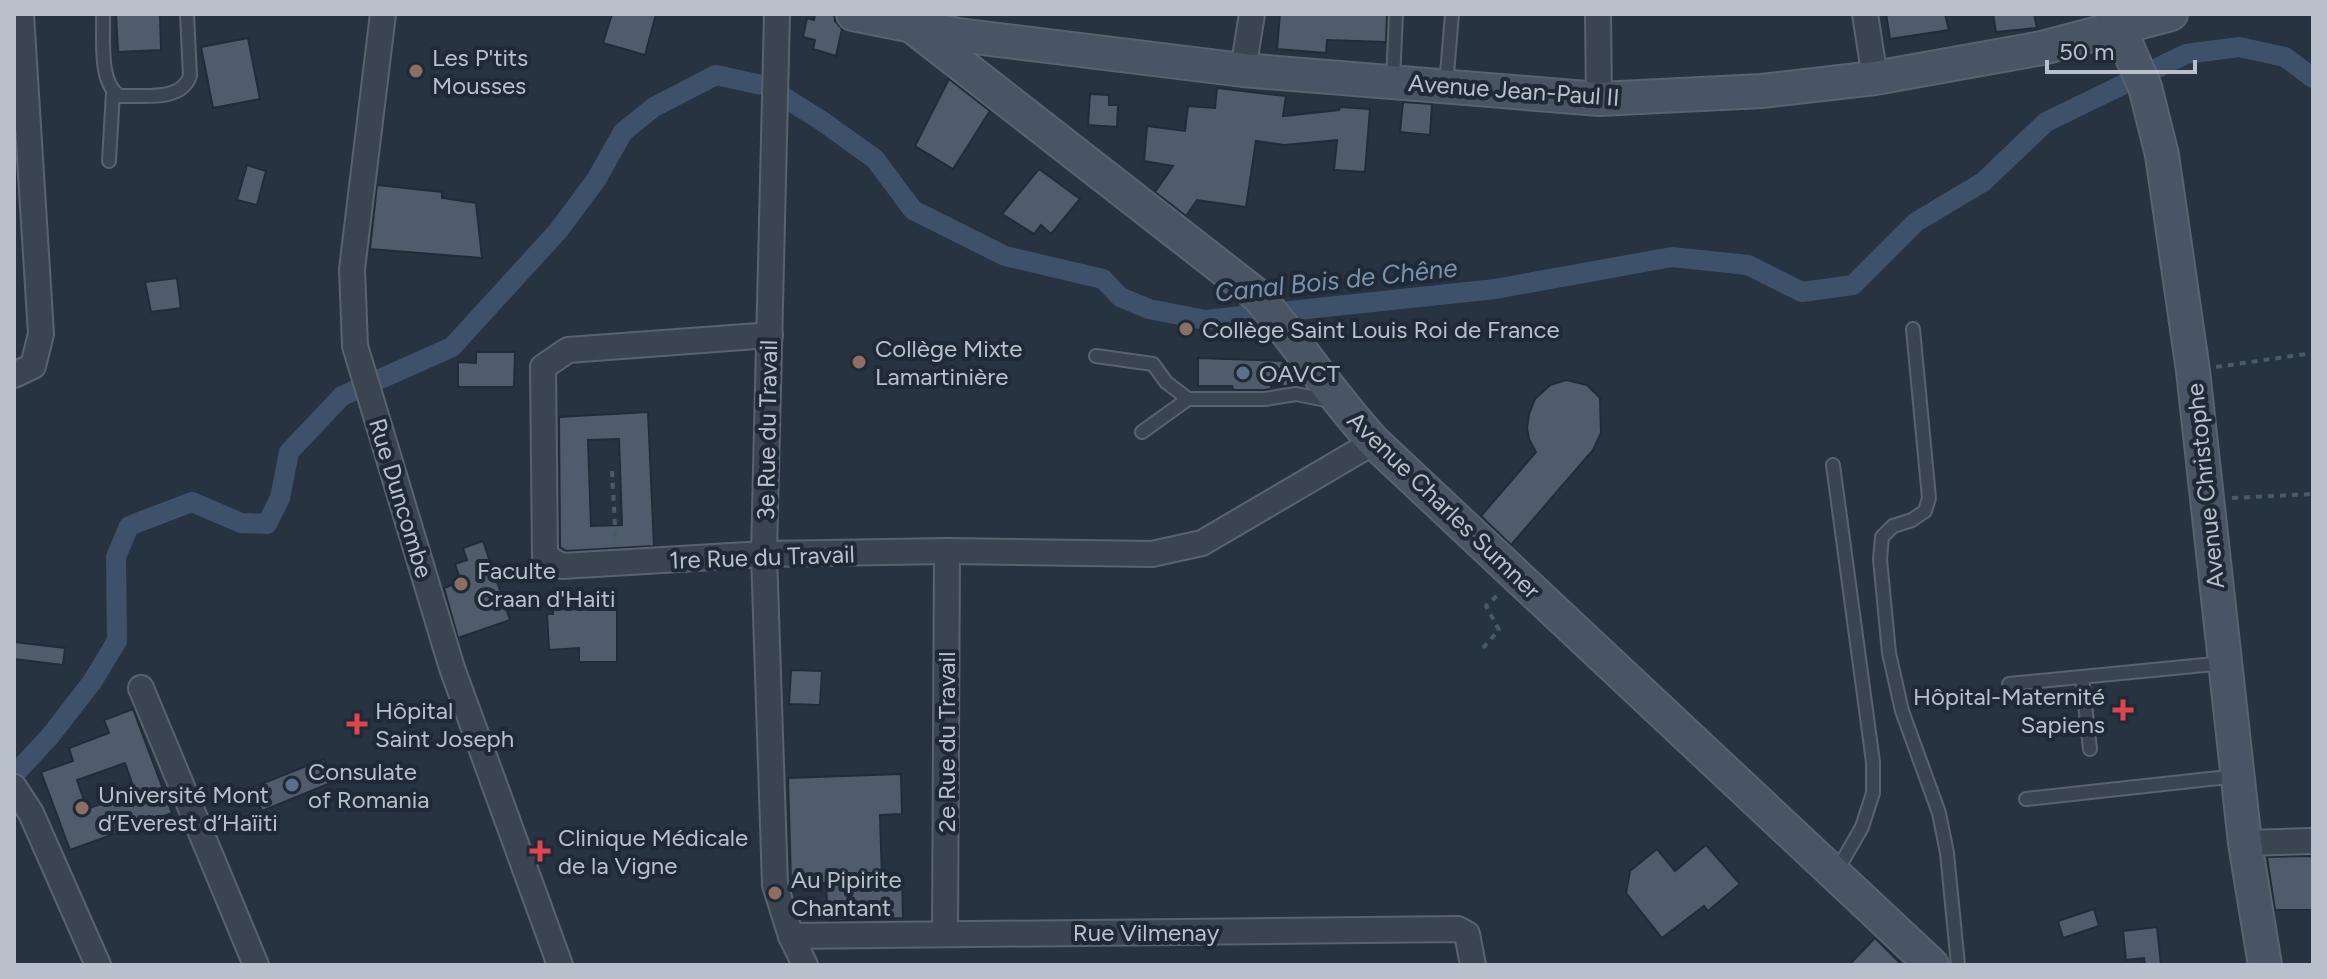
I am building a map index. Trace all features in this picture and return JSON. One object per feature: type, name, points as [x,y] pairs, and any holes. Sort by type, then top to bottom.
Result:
[{"type":"street","points":[[14,375],[33,366],[41,334],[21,14]]},
{"type":"street","name":"Rue Duncombe","points":[[383,14],[352,269],[355,346],[452,668],[560,965]]},
{"type":"street","name":"3e Rue du Travail","points":[[777,14],[764,554],[775,885],[791,936],[805,965]]},
{"type":"street","name":"Avenue Charles Sumner","points":[[853,14],[958,37],[1258,296],[1339,403],[1374,442],[1932,965]]},
{"type":"street","points":[[1243,70],[1252,14]]},
{"type":"street","points":[[1598,14],[1599,99]]},
{"type":"street","points":[[1865,14],[1875,78]]},
{"type":"street","name":"Avenue Jean-Paul II","points":[[958,37],[1243,70],[1599,99],[1762,91],[1875,78],[2121,31],[2171,14]]},
{"type":"street","name":"Avenue Christophe","points":[[2121,31],[2145,87],[2162,155],[2193,371],[2245,843],[2265,965]]},
{"type":"street","name":"1re Rue du Travail","points":[[770,335],[568,350],[543,367],[545,556],[562,566],[764,554],[947,551],[1152,554],[1202,543],[1374,442]]},
{"type":"street","name":"2e Rue du Travail","points":[[945,933],[947,551]]},
{"type":"street","points":[[141,688],[256,965]]},
{"type":"street","points":[[14,787],[31,813],[98,965]]},
{"type":"street","points":[[2245,843],[2313,841]]},
{"type":"street","name":"Rue Vilmenay","points":[[791,936],[1458,929],[1467,934],[1473,965]]},
{"type":"lane","points":[[103,14],[106,78],[113,92],[109,161]]},
{"type":"lane","points":[[113,92],[120,96],[172,94],[182,90],[190,76],[187,14]]},
{"type":"lane","points":[[1393,83],[1396,14]]},
{"type":"lane","points":[[1446,86],[1452,14]]},
{"type":"lane","points":[[1913,329],[1929,498],[1925,511],[1912,520],[1893,526],[1882,537],[1880,559],[1889,653],[1902,711],[1939,813],[1947,853],[1958,965]]},
{"type":"lane","points":[[1096,356],[1153,364],[1166,382],[1188,399]]},
{"type":"lane","points":[[1142,432],[1188,399],[1265,399],[1296,394],[1339,403]]},
{"type":"lane","points":[[1833,465],[1873,777],[1873,793],[1862,827],[1835,874]]},
{"type":"lane","points":[[2009,684],[2225,663]]},
{"type":"lane","points":[[2082,677],[2090,749]]},
{"type":"lane","points":[[2026,799],[2239,776]]},
{"type":"path","points":[[2193,371],[2313,353]]},
{"type":"path","points":[[612,471],[617,563]]},
{"type":"path","points":[[2207,500],[2313,494]]},
{"type":"path","points":[[1483,648],[1499,630],[1486,606],[1518,577]]},
{"type":"building","points":[[116,14],[160,14],[161,50],[118,52]]},
{"type":"building","points":[[612,14],[656,14],[645,55],[603,43]]},
{"type":"building","points":[[815,14],[834,14],[835,21],[842,29],[836,56],[813,49],[815,40],[803,37],[807,18],[814,20]]},
{"type":"building","points":[[1280,14],[1387,14],[1386,42],[1327,40],[1326,53],[1277,49]]},
{"type":"building","points":[[1886,14],[1945,14],[1949,30],[1890,39]]},
{"type":"building","points":[[1993,14],[2034,14],[2037,28],[1996,32]]},
{"type":"building","points":[[248,38],[260,99],[213,108],[201,47]]},
{"type":"building","points":[[949,79],[990,111],[953,169],[915,146]]},
{"type":"building","points":[[1217,88],[1286,96],[1283,116],[1339,110],[1340,107],[1370,109],[1365,172],[1334,170],[1337,140],[1284,145],[1256,141],[1246,207],[1197,200],[1186,216],[1155,192],[1173,166],[1144,161],[1147,126],[1185,131],[1188,106],[1215,108]]},
{"type":"building","points":[[1090,94],[1109,95],[1109,105],[1118,105],[1117,127],[1088,125]]},
{"type":"building","points":[[1403,102],[1432,104],[1430,135],[1400,132]]},
{"type":"building","points":[[247,165],[266,171],[257,205],[237,200]]},
{"type":"building","points":[[1039,169],[1080,199],[1051,234],[1041,225],[1034,234],[1002,214]]},
{"type":"building","points":[[377,185],[442,192],[442,198],[476,203],[482,258],[370,249]]},
{"type":"building","points":[[177,278],[181,308],[151,312],[145,282]]},
{"type":"building","points":[[476,352],[515,352],[514,387],[458,387],[458,362],[476,363]]},
{"type":"building","name":"OAVCT","points":[[1198,358],[1285,361],[1288,386],[1233,390],[1232,386],[1198,386]]},
{"type":"building","points":[[1566,380],[1587,385],[1600,398],[1601,433],[1593,450],[1511,545],[1481,516],[1536,452],[1527,428],[1535,399],[1550,385]]},
{"type":"building","points":[[648,412],[654,546],[566,551],[560,547],[559,417]],"holes":[[[619,439],[622,525],[591,526],[588,440]]]},
{"type":"building","points":[[483,541],[510,620],[458,638],[444,588],[461,582],[455,564],[467,560],[463,548]]},
{"type":"building","points":[[553,609],[617,610],[617,662],[579,662],[579,648],[549,650],[547,614],[553,614]]},
{"type":"building","points":[[14,642],[65,648],[63,665],[14,659]]},
{"type":"building","points":[[791,670],[822,671],[820,705],[789,704]]},
{"type":"building","points":[[133,709],[172,813],[70,850],[41,772],[73,761],[69,748],[109,733],[104,720]],"holes":[[[125,763],[135,792],[87,809],[77,780]]]},
{"type":"building","name":"Consulate of Romania","points":[[324,759],[333,782],[262,811],[251,788]]},
{"type":"building","points":[[901,774],[902,814],[880,815],[882,879],[902,878],[903,918],[828,921],[826,883],[791,884],[788,778]]},
{"type":"building","points":[[1706,845],[1740,884],[1708,911],[1704,906],[1662,938],[1626,893],[1630,871],[1657,849],[1675,871]]},
{"type":"building","points":[[2313,856],[2313,910],[2275,910],[2267,857]]},
{"type":"building","points":[[2094,909],[2099,926],[2063,938],[2058,921]]},
{"type":"building","points":[[2157,927],[2161,965],[2145,965],[2144,958],[2126,960],[2123,931]]},
{"type":"building","points":[[1875,938],[1902,965],[1849,965]]},
{"type":"waterway","name":"Canal Bois de Chêne","points":[[14,775],[51,735],[92,682],[117,641],[116,557],[129,526],[192,502],[241,523],[267,524],[280,498],[289,452],[342,396],[452,347],[558,231],[596,180],[623,132],[654,107],[716,75],[766,86],[822,121],[875,159],[913,210],[1005,256],[1103,279],[1120,297],[1149,309],[1205,320],[1495,289],[1672,257],[1748,265],[1802,292],[1853,285],[1916,222],[1983,182],[2046,122],[2186,54],[2239,47],[2285,57],[2313,78]]},
{"type":"place","name":"Les P'tits Mousses","points":[[416,71]]},
{"type":"place","name":"Collège Saint Louis Roi de France","points":[[1186,329]]},
{"type":"place","name":"Collège Mixte Lamartinière","points":[[859,362]]},
{"type":"place","name":"OAVCT","points":[[1243,373]]},
{"type":"place","name":"Faculte Craan d'Haiti","points":[[461,584]]},
{"type":"place","name":"Hôpital-Maternité Sapiens","points":[[2123,710]]},
{"type":"place","name":"Hôpital Saint Joseph","points":[[357,724]]},
{"type":"place","name":"Consulate of Romania","points":[[292,785]]},
{"type":"place","name":"Université Mont d’Everest d’Haïiti","points":[[82,808]]},
{"type":"place","name":"Clinique Médicale de la Vigne","points":[[540,851]]},
{"type":"place","name":"Au Pipirite Chantant","points":[[775,893]]}]
